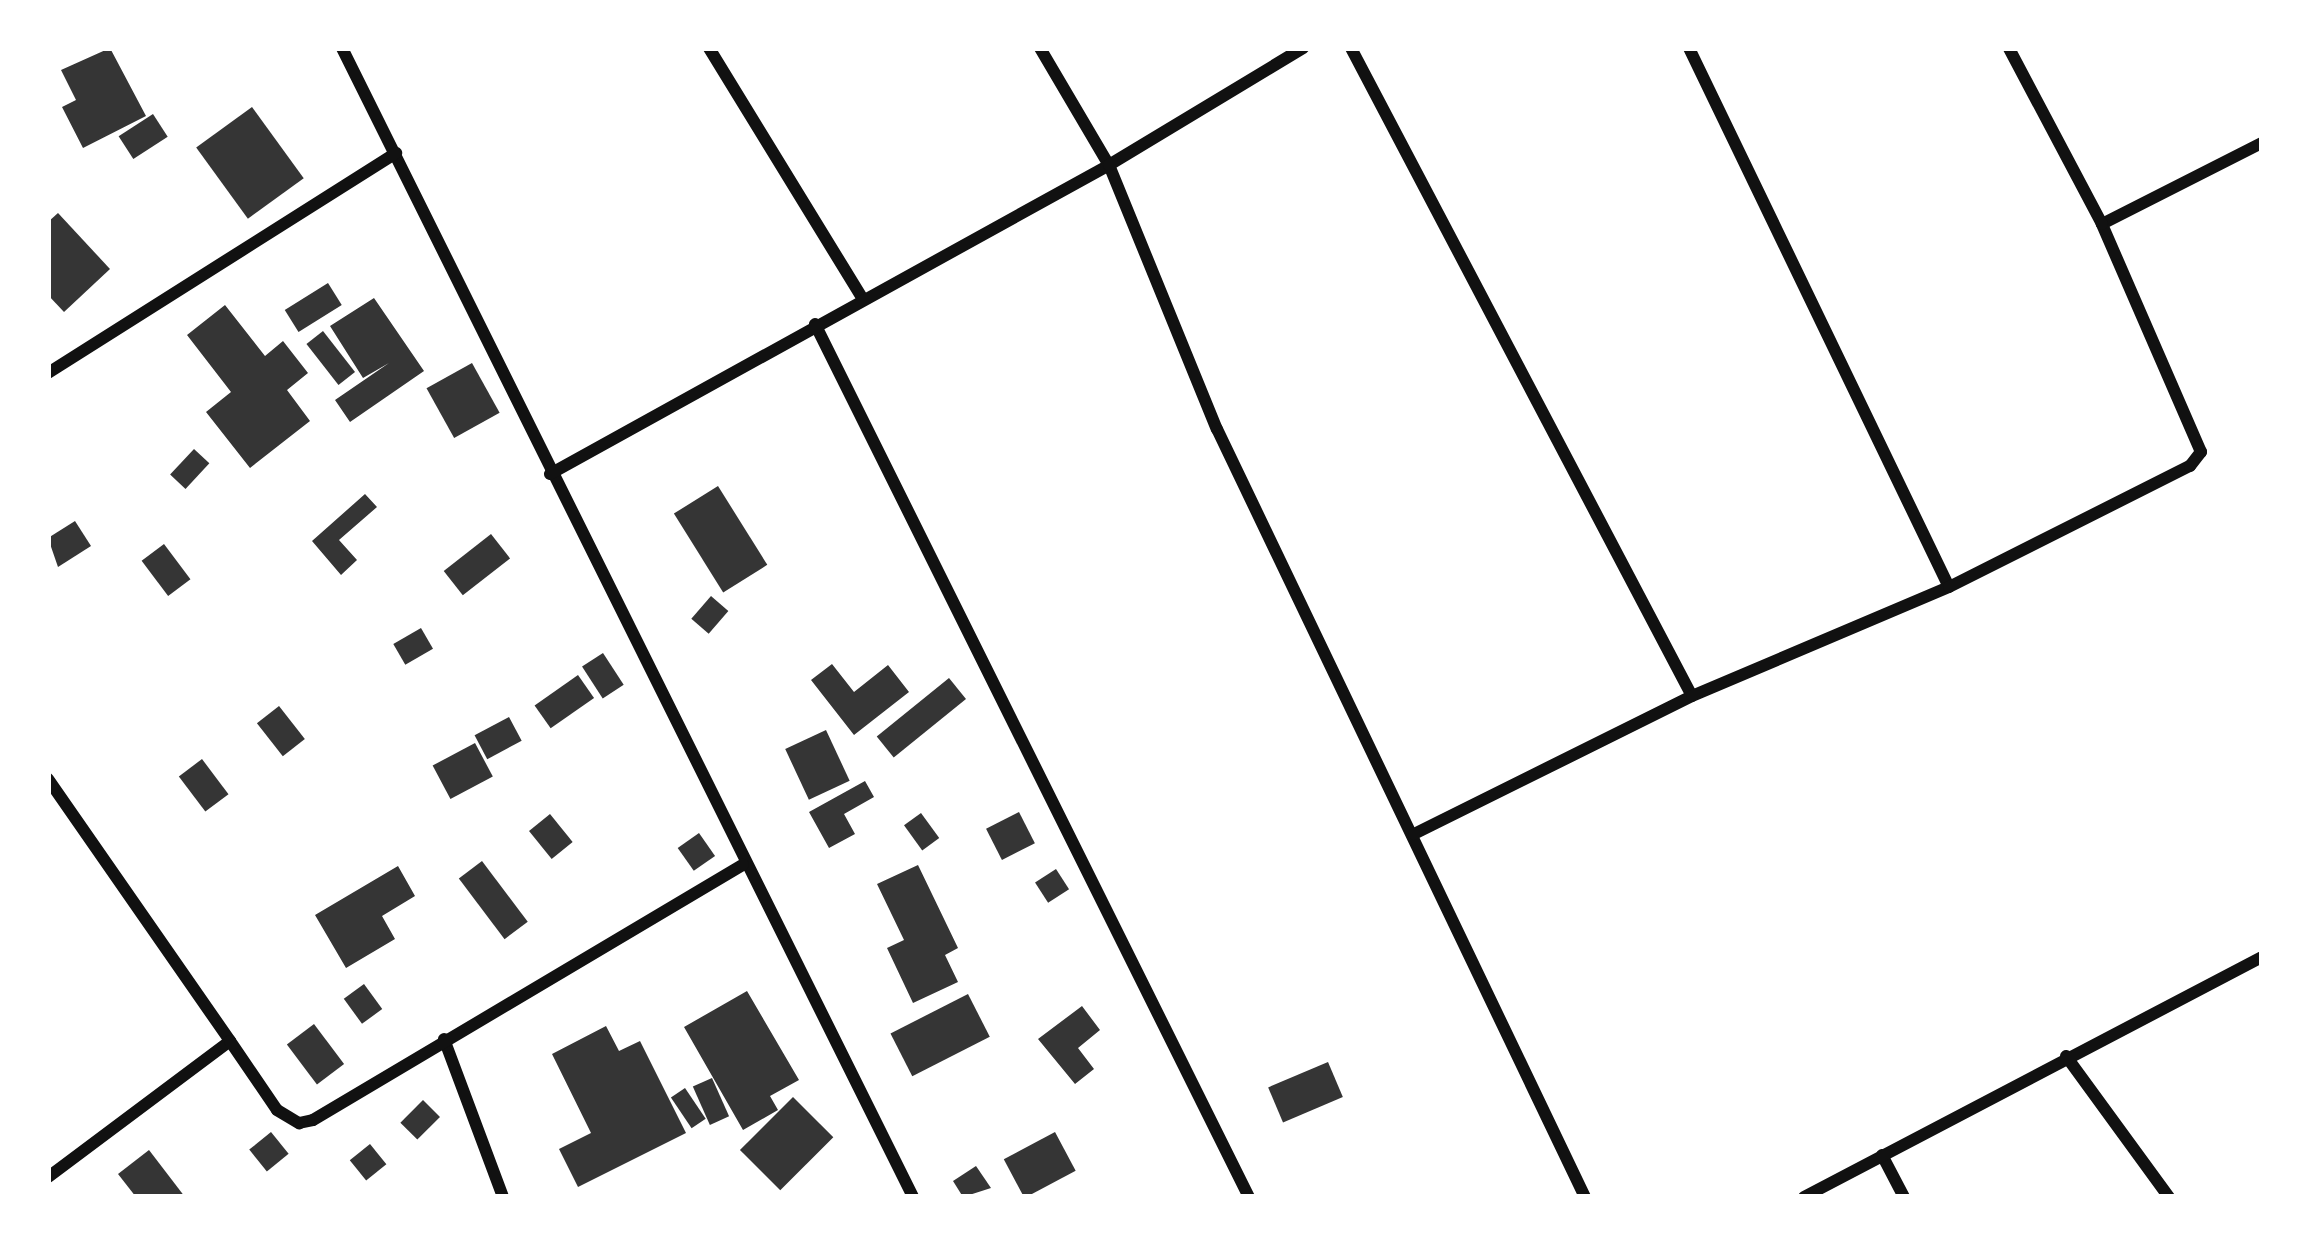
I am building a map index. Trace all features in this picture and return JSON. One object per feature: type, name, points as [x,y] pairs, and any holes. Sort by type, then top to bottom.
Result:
[{"type":"street","points":[[341,48],[743,865],[913,1197]]},
{"type":"street","points":[[709,48],[863,299]]},
{"type":"street","points":[[1040,48],[1109,165],[1216,429],[1585,1197]]},
{"type":"street","points":[[550,474],[1109,165],[1304,48]]},
{"type":"street","points":[[1351,48],[1692,696]]},
{"type":"street","points":[[1688,48],[1949,587]]},
{"type":"street","points":[[1414,834],[1692,696],[1949,587],[2190,466],[2200,452],[2102,224],[2009,48]]},
{"type":"street","points":[[2102,224],[2262,143]]},
{"type":"street","points":[[48,373],[396,153]]},
{"type":"street","points":[[815,324],[1249,1197]]},
{"type":"street","points":[[48,779],[277,1110],[298,1123],[743,865]]},
{"type":"street","points":[[1804,1197],[2262,957]]},
{"type":"street","points":[[444,1039],[503,1197]]},
{"type":"street","points":[[48,1177],[230,1041]]},
{"type":"street","points":[[2066,1056],[2169,1197]]},
{"type":"street","points":[[1882,1155],[1904,1197]]},
{"type":"building","points":[[110,48],[146,116],[83,148],[62,107],[76,100],[61,70]]},
{"type":"building","points":[[252,107],[304,178],[248,219],[196,148]]},
{"type":"building","points":[[153,114],[168,137],[133,159],[119,136]]},
{"type":"building","points":[[58,213],[110,269],[64,312],[48,295],[48,222]]},
{"type":"building","points":[[328,283],[342,305],[299,332],[285,310]]},
{"type":"building","points":[[374,298],[424,371],[350,422],[335,400],[389,363],[363,378],[330,326]]},
{"type":"building","points":[[225,305],[265,356],[283,341],[308,373],[287,390],[310,421],[250,468],[206,412],[231,392],[187,335]]},
{"type":"building","points":[[323,331],[355,372],[338,385],[306,344]]},
{"type":"building","points":[[472,363],[500,413],[454,438],[427,388]]},
{"type":"building","points":[[194,449],[209,463],[185,489],[170,475]]},
{"type":"building","points":[[718,486],[767,565],[723,592],[674,514]]},
{"type":"building","points":[[365,494],[377,507],[339,540],[357,560],[341,575],[312,541]]},
{"type":"building","points":[[75,521],[91,546],[58,567],[48,538]]},
{"type":"building","points":[[491,534],[510,558],[463,595],[444,571]]},
{"type":"building","points":[[164,544],[190,579],[168,596],[142,561]]},
{"type":"building","points":[[711,596],[728,611],[709,634],[691,619]]},
{"type":"building","points":[[421,628],[433,649],[405,665],[393,644]]},
{"type":"building","points":[[603,653],[624,685],[603,698],[582,667]]},
{"type":"building","points":[[832,664],[854,692],[888,665],[909,692],[854,735],[811,680]]},
{"type":"building","points":[[578,675],[594,698],[551,728],[535,705]]},
{"type":"building","points":[[949,678],[966,699],[894,758],[877,737]]},
{"type":"building","points":[[279,706],[305,739],[283,756],[257,723]]},
{"type":"building","points":[[509,717],[522,741],[487,759],[475,735]]},
{"type":"building","points":[[826,730],[850,781],[809,800],[785,749]]},
{"type":"building","points":[[475,743],[493,777],[450,799],[433,766]]},
{"type":"building","points":[[202,759],[228,794],[205,812],[179,776]]},
{"type":"building","points":[[865,781],[874,797],[844,814],[855,834],[829,848],[809,812]]},
{"type":"building","points":[[1019,812],[1035,843],[1002,860],[986,829]]},
{"type":"building","points":[[921,813],[939,838],[922,850],[904,825]]},
{"type":"building","points":[[550,814],[573,842],[552,859],[529,831]]},
{"type":"building","points":[[699,833],[715,856],[694,871],[678,848]]},
{"type":"building","points":[[482,861],[528,922],[505,939],[459,878]]},
{"type":"building","points":[[918,865],[958,948],[945,955],[958,982],[913,1003],[887,948],[904,940],[877,884]]},
{"type":"building","points":[[398,866],[415,896],[382,916],[395,939],[346,968],[315,915]]},
{"type":"building","points":[[1056,869],[1069,889],[1048,903],[1035,883]]},
{"type":"building","points":[[364,984],[382,1009],[362,1024],[344,999]]},
{"type":"building","points":[[747,991],[799,1080],[770,1096],[778,1110],[743,1130],[684,1027]]},
{"type":"building","points":[[968,994],[990,1037],[912,1076],[890,1033]]},
{"type":"building","points":[[1082,1006],[1100,1030],[1078,1048],[1094,1069],[1075,1084],[1038,1039]]},
{"type":"building","points":[[314,1024],[344,1064],[317,1084],[287,1044]]},
{"type":"building","points":[[606,1026],[619,1051],[640,1041],[686,1133],[578,1187],[559,1149],[591,1133],[552,1054]]},
{"type":"building","points":[[1328,1062],[1343,1097],[1283,1122],[1268,1087]]},
{"type":"building","points":[[712,1078],[729,1116],[710,1125],[693,1087]]},
{"type":"building","points":[[685,1088],[706,1119],[692,1128],[671,1098]]},
{"type":"building","points":[[793,1097],[833,1137],[780,1190],[740,1150]]},
{"type":"building","points":[[423,1100],[440,1117],[417,1140],[400,1123]]},
{"type":"building","points":[[271,1132],[289,1154],[267,1171],[249,1150]]},
{"type":"building","points":[[1055,1132],[1076,1171],[1024,1197],[1004,1159]]},
{"type":"building","points":[[370,1144],[386,1164],[366,1181],[350,1160]]},
{"type":"building","points":[[149,1150],[185,1197],[136,1197],[118,1174]]},
{"type":"building","points":[[976,1166],[991,1188],[963,1197],[953,1181]]}]
